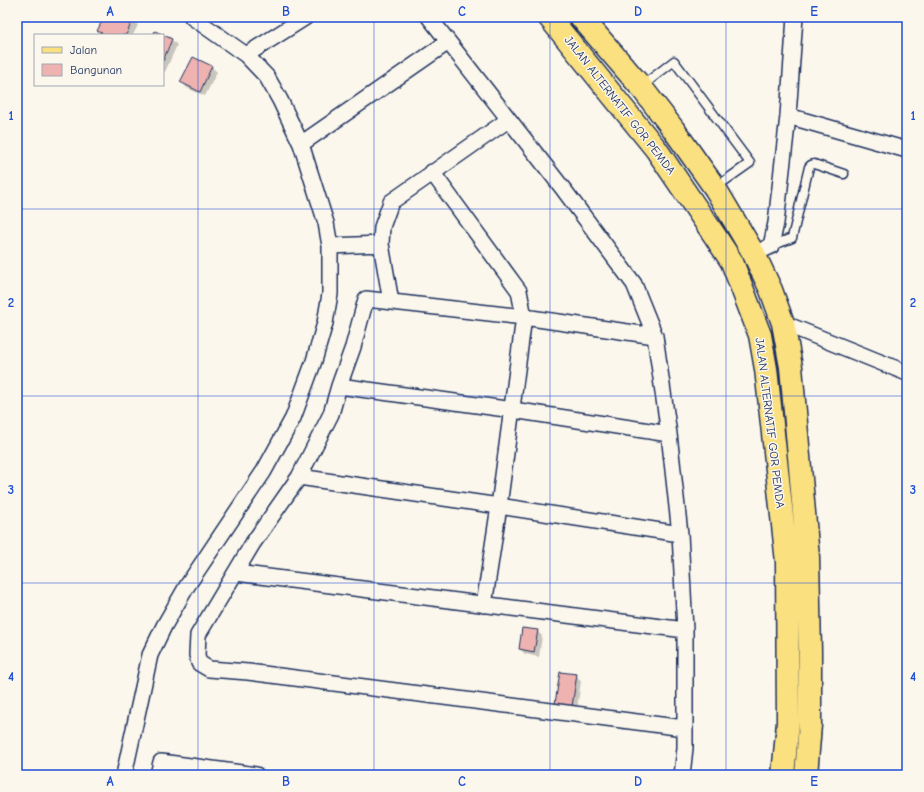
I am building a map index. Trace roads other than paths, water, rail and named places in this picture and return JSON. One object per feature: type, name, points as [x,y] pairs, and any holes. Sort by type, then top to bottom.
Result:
[{"type":"main road","name":"JALAN ALTERNATIF GOR PEMDA","points":[[549,17],[656,148],[715,236],[732,262],[760,335],[766,369],[787,562],[788,722],[783,775]]},
{"type":"main road","name":"JALAN ALTERNATIF GOR PEMDA","points":[[581,17],[641,87],[674,130],[715,188],[740,229],[763,250],[771,290],[783,323],[791,367],[808,557],[810,718],[806,775]]},
{"type":"street","points":[[124,775],[150,655],[164,626],[187,586],[264,471],[293,418],[314,361],[325,323],[330,294],[330,246],[326,223],[301,144],[280,100],[267,77],[246,55],[192,17]]},
{"type":"street","points":[[246,55],[306,17]]},
{"type":"street","points":[[429,17],[564,190],[634,284],[655,336],[669,434],[680,534],[685,630],[685,748],[682,775]]},
{"type":"street","points":[[763,250],[776,223],[788,116],[794,17]]},
{"type":"street","points":[[301,144],[448,42]]},
{"type":"street","points":[[788,116],[907,150]]},
{"type":"street","points":[[391,302],[381,244],[382,227],[391,202],[508,120]]},
{"type":"street","points":[[432,172],[518,292],[524,317],[500,506],[484,605]]},
{"type":"street","points":[[330,246],[381,244]]},
{"type":"street","points":[[655,336],[524,317],[366,299],[353,347],[331,414],[299,477],[261,530],[198,635],[197,655],[200,663],[208,669],[248,672],[684,728]]},
{"type":"street","points":[[783,323],[907,373]]},
{"type":"street","points":[[339,386],[513,410],[669,434]]},
{"type":"street","points":[[299,477],[680,534]]},
{"type":"street","points":[[236,573],[685,630]]},
{"type":"street","points":[[158,775],[160,762],[256,775]]},
{"type":"lane","points":[[641,87],[674,61],[750,163],[715,188]]},
{"type":"lane","points":[[763,250],[792,238],[809,167],[811,165],[814,164],[844,174]]}]
